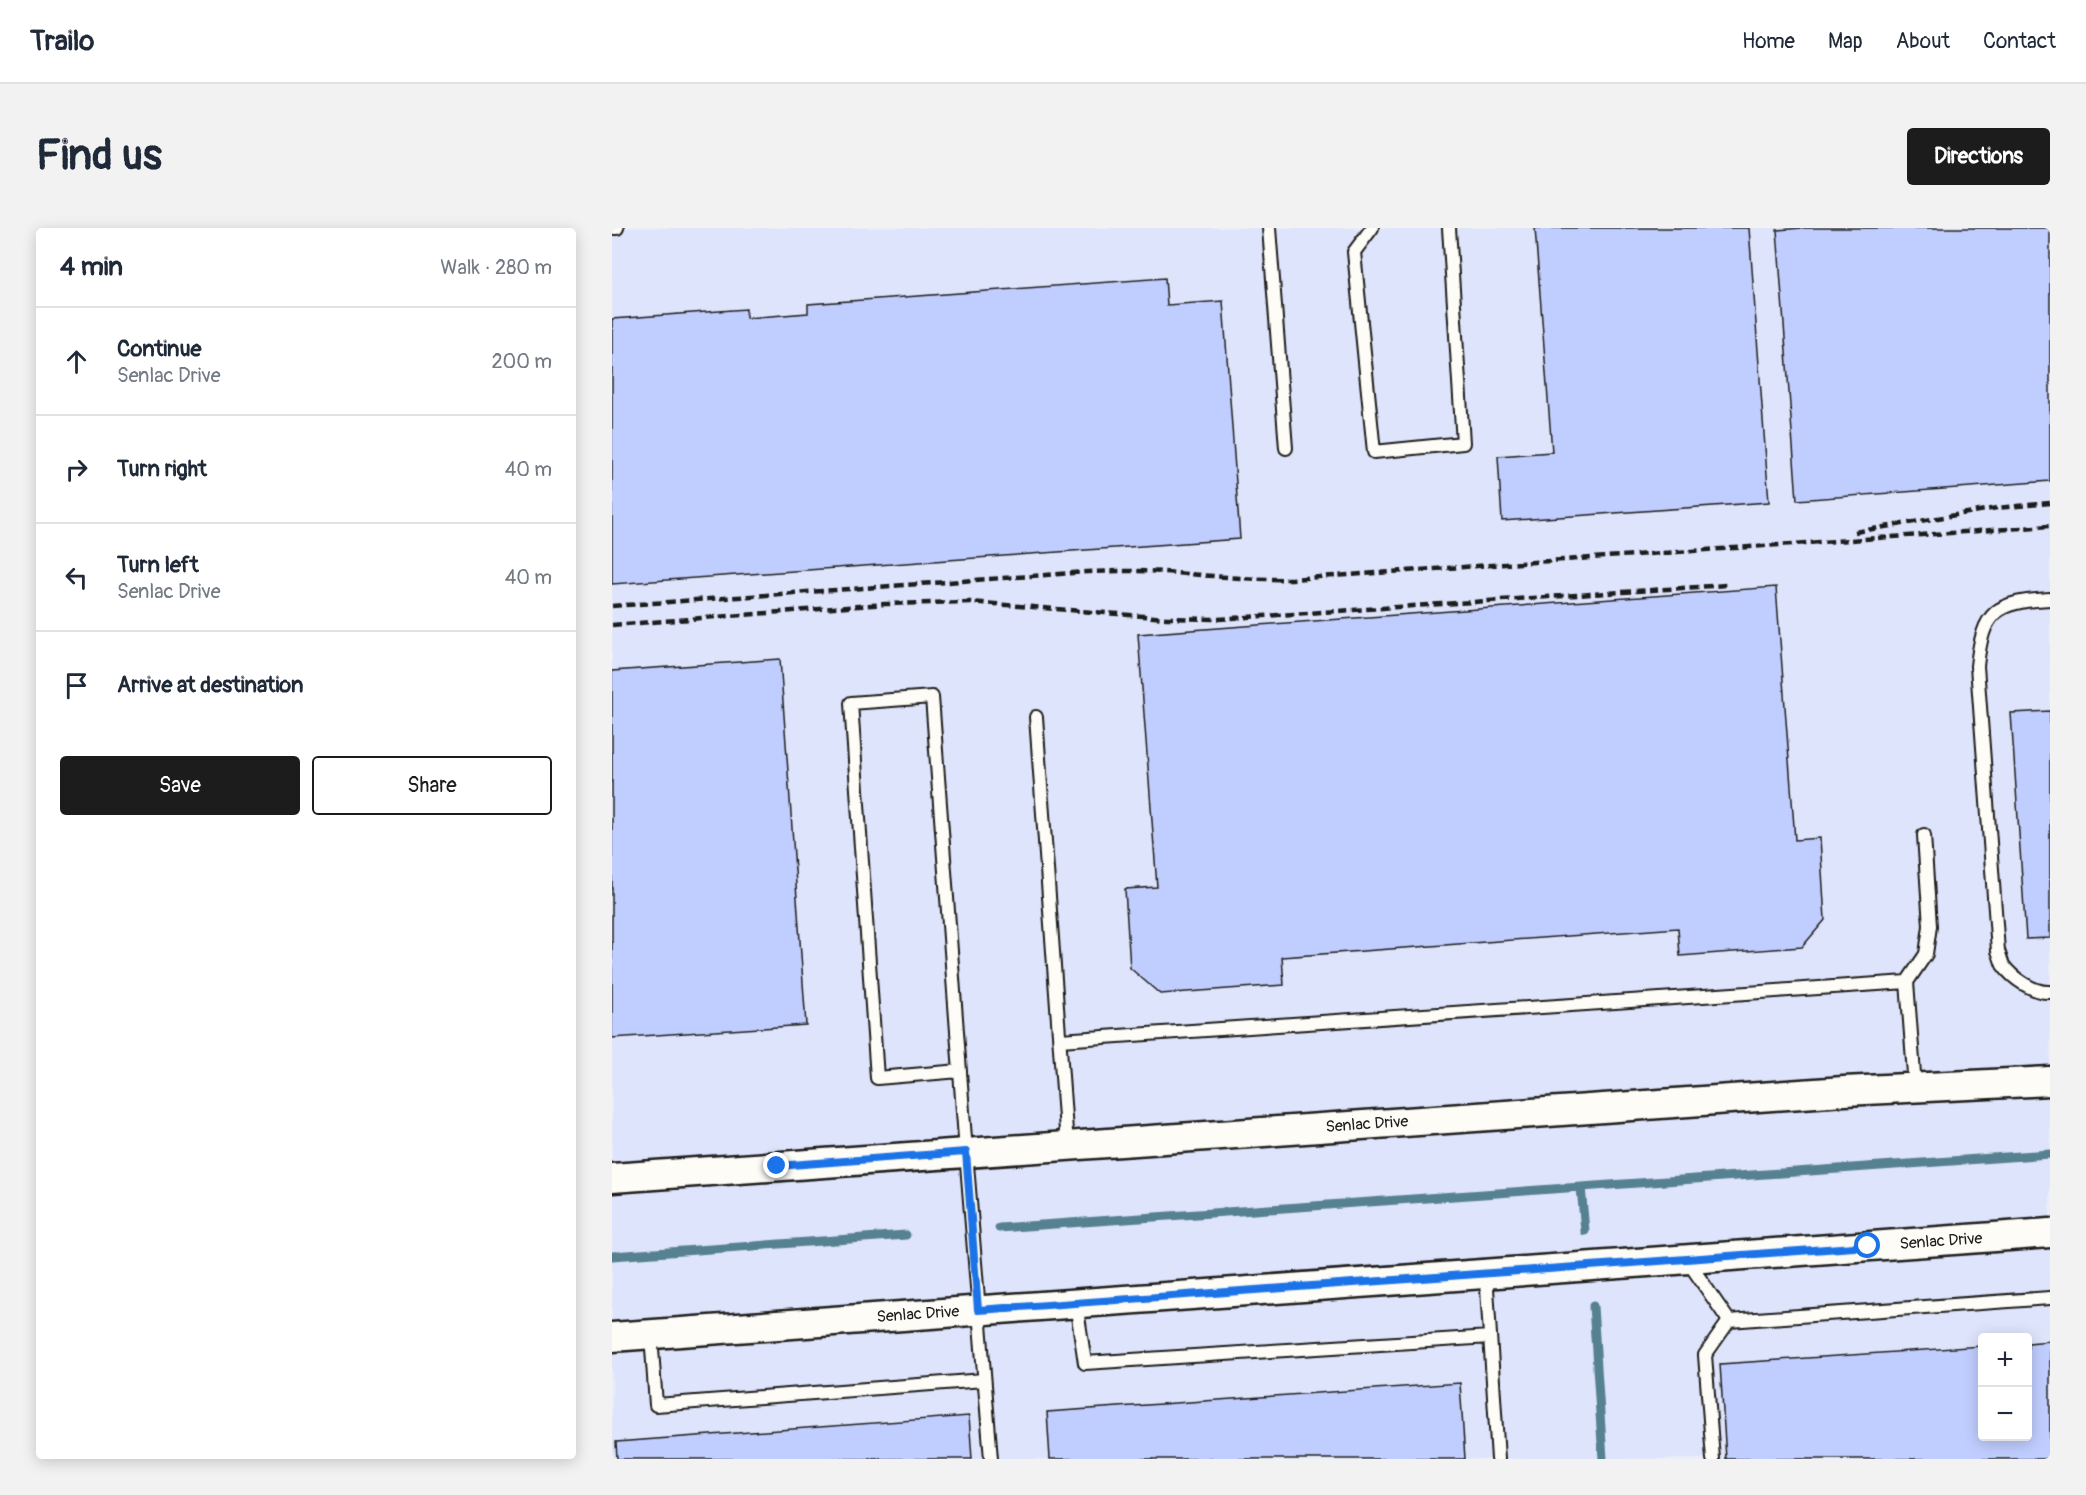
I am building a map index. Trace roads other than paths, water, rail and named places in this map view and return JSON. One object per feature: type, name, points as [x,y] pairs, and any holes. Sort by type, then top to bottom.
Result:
[{"type":"street","name":"Senlac Drive","points":[[612,1178],[1914,1087],[2050,1081]]},
{"type":"street","name":"Senlac Drive","points":[[612,1336],[2050,1233]]},
{"type":"lane","points":[[612,228],[617,228]]},
{"type":"lane","points":[[1269,228],[1286,448]]},
{"type":"lane","points":[[1371,228],[1354,252],[1374,452],[1463,443],[1449,228]]},
{"type":"lane","points":[[2050,599],[2024,600],[2008,605],[1988,619],[1979,644],[1977,666],[1998,951],[2003,965],[2020,981],[2042,993],[2050,992]]},
{"type":"lane","points":[[960,1071],[877,1078],[851,703],[932,697],[991,1459]]},
{"type":"lane","points":[[1036,717],[1067,1145]]},
{"type":"lane","points":[[1914,1087],[1907,982],[1926,954],[1930,926],[1924,835]]},
{"type":"lane","points":[[1060,1040],[1907,982]]},
{"type":"lane","points":[[1687,1259],[1729,1321]]},
{"type":"lane","points":[[1486,1273],[1498,1459]]},
{"type":"lane","points":[[1729,1321],[2050,1298]]},
{"type":"lane","points":[[1076,1303],[1085,1363],[1490,1337]]},
{"type":"lane","points":[[1713,1459],[1705,1355],[1729,1321]]},
{"type":"lane","points":[[651,1334],[656,1405],[984,1380]]},
{"type":"waterway","points":[[999,1228],[2050,1154]]},
{"type":"waterway","points":[[1581,1187],[1585,1231]]},
{"type":"waterway","points":[[612,1256],[906,1235]]},
{"type":"waterway","points":[[1593,1306],[1603,1459]]},
{"type":"railway","points":[[1855,532],[1997,508],[2050,503]]},
{"type":"railway","points":[[612,606],[1087,572],[1153,571],[1291,579],[2050,526]]},
{"type":"railway","points":[[612,625],[885,604],[970,602],[1167,618],[1218,619],[1727,585]]}]
